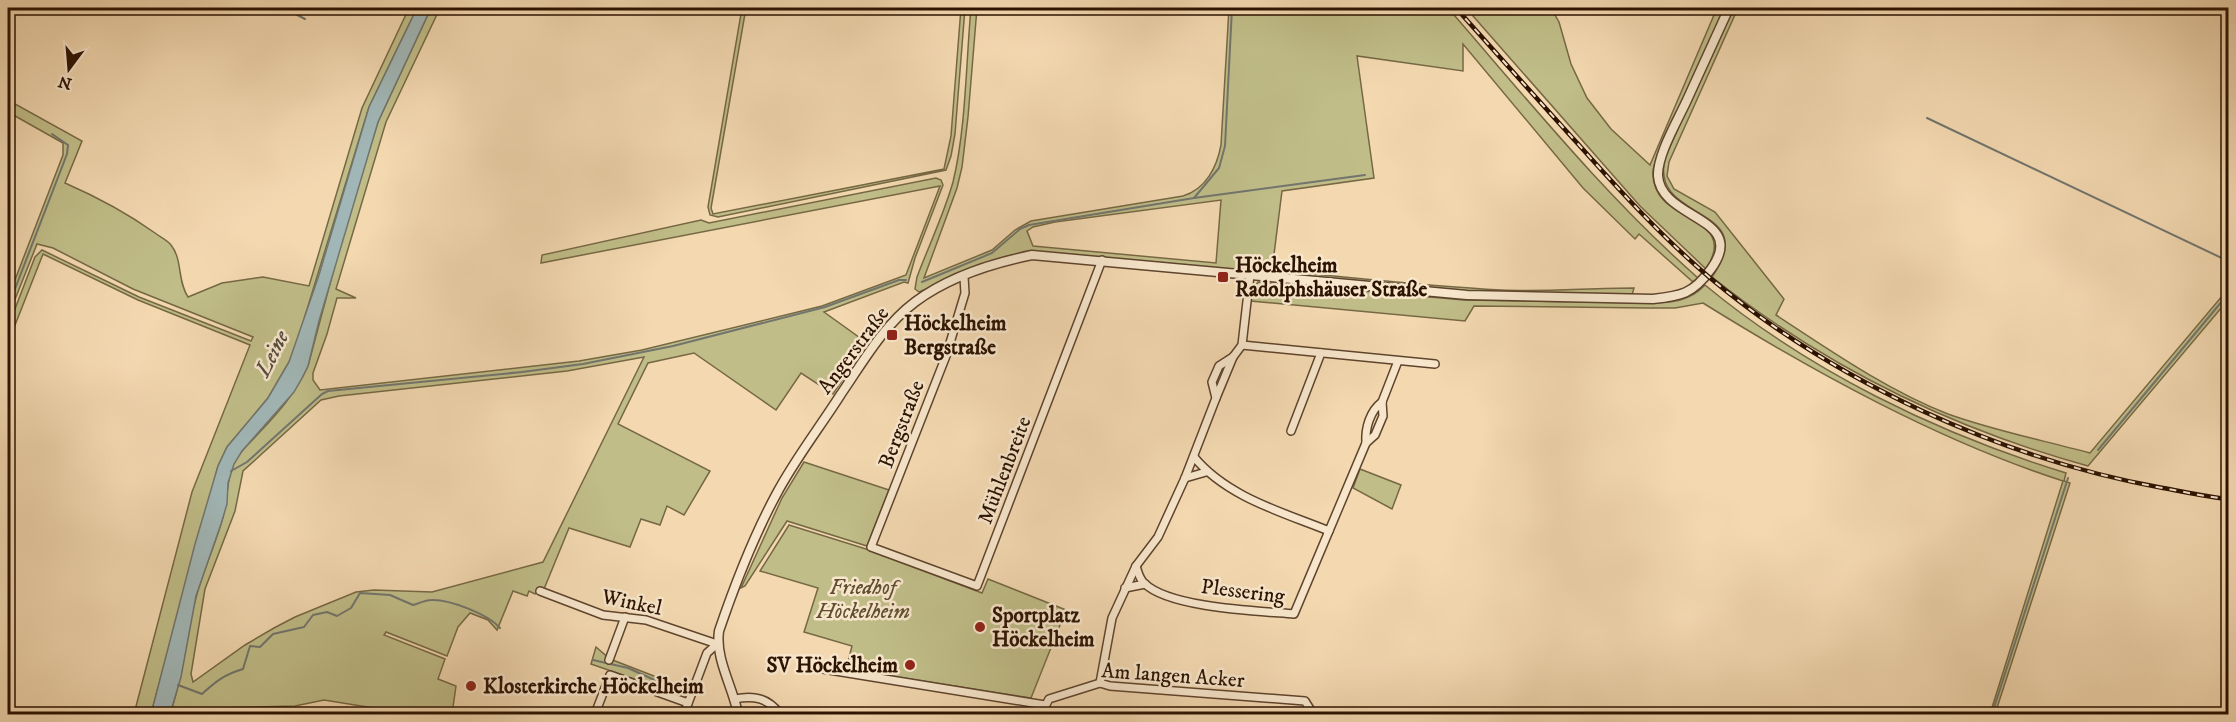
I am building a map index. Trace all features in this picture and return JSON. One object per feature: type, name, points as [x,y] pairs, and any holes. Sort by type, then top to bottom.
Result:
[{"type":"street","name":"Angerstraße","points":[[717,644],[718,631],[730,598],[753,540],[777,492],[860,366],[897,318],[923,296],[1007,260],[1032,255],[1102,260],[1510,298],[1653,298],[1679,296],[1696,288],[1716,262],[1719,254],[1718,237],[1708,223],[1676,206],[1666,197],[1658,178],[1659,168],[1729,8]]},
{"type":"street","name":"Mühlenbreite","points":[[871,547],[977,586],[1102,260]]},
{"type":"street","points":[[1100,682],[1112,618],[1136,566],[1158,537],[1194,457],[1216,398],[1212,382],[1219,366],[1233,357],[1242,345],[1250,275]]},
{"type":"street","name":"Bergstraße","points":[[871,547],[946,356],[965,293],[964,277]]},
{"type":"street","points":[[1242,345],[1435,364]]},
{"type":"street","points":[[1292,431],[1321,353]]},
{"type":"street","points":[[1194,457],[1206,472],[1251,500],[1329,531],[1366,443],[1375,435],[1383,416],[1382,402],[1398,361]]},
{"type":"street","points":[[1185,478],[1206,472]]},
{"type":"street","name":"Plessering","points":[[1145,585],[1172,598],[1215,607],[1294,614],[1329,531]]},
{"type":"street","points":[[1125,588],[1145,585],[1136,566]]},
{"type":"street","name":"Winkel","points":[[540,591],[603,615],[646,620],[717,644]]},
{"type":"street","points":[[609,660],[625,617]]},
{"type":"street","points":[[684,714],[707,652],[717,644],[738,714]]},
{"type":"street","points":[[823,669],[1045,705],[1041,714]]},
{"type":"street","points":[[595,714],[610,675],[688,703]]},
{"type":"street","name":"Am langen Acker","points":[[1045,705],[1049,699],[1100,682],[1110,686],[1305,701],[1310,712]]},
{"type":"street","points":[[735,699],[760,698],[772,705],[780,714]]},
{"type":"green space","points":[[409,8],[417,8],[369,107],[297,342],[289,362],[268,398],[227,447],[218,466],[151,714],[134,714],[192,492],[250,345],[138,300],[43,254],[8,343],[8,327],[35,257],[42,250],[139,297],[251,341],[253,337],[133,289],[53,248],[37,244],[8,317],[8,298],[63,155],[63,143],[8,112],[8,100],[82,141],[65,183],[123,212],[169,243],[175,251],[182,284],[188,297],[222,283],[263,277],[309,286],[362,108]]},
{"type":"green space","points":[[431,8],[440,8],[386,122],[336,289],[356,298],[337,298],[313,373],[313,380],[320,390],[579,361],[642,350],[822,306],[906,275],[940,186],[541,263],[542,255],[701,220],[709,223],[936,178],[941,180],[943,185],[915,258],[908,283],[904,282],[824,312],[867,343],[833,394],[801,373],[776,410],[694,353],[648,363],[618,424],[710,471],[684,515],[667,506],[660,525],[641,519],[630,547],[569,528],[544,589],[539,587],[535,594],[529,591],[527,596],[513,591],[497,630],[488,620],[470,613],[458,627],[447,656],[386,632],[384,635],[445,659],[438,679],[456,686],[452,714],[411,714],[324,700],[295,706],[216,708],[186,714],[170,714],[197,594],[223,517],[231,469],[241,452],[292,394],[308,366],[346,224],[378,122]],"holes":[[[644,357],[543,562],[432,592],[374,590],[356,592],[274,628],[245,645],[193,682],[191,674],[205,589],[235,511],[243,471],[321,400],[339,396],[567,371]]]},
{"type":"green space","points":[[742,8],[746,8],[711,208],[713,214],[944,169],[951,136],[961,8],[965,8],[955,134],[946,170],[718,217],[710,215],[708,207]]},
{"type":"green space","points":[[971,8],[977,8],[962,167],[957,188],[924,278],[992,250],[1015,230],[1031,221],[1183,196],[1204,183],[1217,161],[1221,145],[1229,8],[1448,8],[1538,113],[1631,215],[1698,278],[1693,282],[1639,234],[1635,239],[1583,188],[1463,44],[1463,71],[1357,56],[1374,178],[1282,191],[1272,270],[1501,290],[1634,288],[1632,295],[1493,294],[1268,273],[1268,269],[1249,267],[1248,271],[1033,251],[1004,257],[919,292],[915,289],[917,277],[945,206],[957,162],[963,118]],"holes":[[[1221,200],[1216,263],[1033,246],[1027,231],[1033,227],[1055,222]]]},
{"type":"green space","points":[[1466,8],[1551,8],[1559,22],[1571,64],[1587,98],[1611,129],[1650,165],[1717,8],[1725,8],[1660,150],[1653,172],[1656,189],[1666,202],[1705,228],[1713,238],[1714,251],[1706,269],[1640,206]]},
{"type":"green space","points":[[1732,8],[1738,8],[1669,162],[1667,176],[1674,189],[1715,212],[1784,299],[1776,315],[1881,382],[1948,414],[2090,453],[2228,289],[2228,300],[2088,466],[1987,433],[1890,391],[1799,339],[1712,277],[1724,253],[1724,236],[1715,224],[1673,194],[1665,179],[1665,158]]},
{"type":"green space","points":[[1258,282],[1464,300],[1651,303],[1687,298],[1705,285],[1787,345],[1876,396],[1969,439],[2066,473],[2064,481],[2070,483],[1995,714],[1990,714],[2063,481],[1970,446],[1878,403],[1703,303],[1675,308],[1474,306],[1465,321],[1251,301],[1252,290]]},
{"type":"green space","points":[[804,462],[889,490],[867,546],[787,521],[745,586],[741,588],[782,498]]},
{"type":"green space","points":[[1360,469],[1401,485],[1392,509],[1353,488]]},
{"type":"green space","name":"Friedhof Höckelheim","points":[[789,525],[866,549],[982,593],[988,579],[1066,610],[1031,698],[846,669],[852,646],[804,632],[818,588],[760,571]]},
{"type":"green space","points":[[596,647],[610,659],[672,683],[671,692],[591,664]]},
{"type":"shaded area","points":[[417,8],[431,8],[378,122],[319,321],[308,366],[294,392],[242,451],[234,464],[228,483],[227,504],[196,596],[181,677],[170,714],[151,714],[195,544],[218,466],[227,447],[268,398],[289,362],[319,275],[369,107]]},
{"type":"waterway","points":[[284,8],[305,19]]},
{"type":"waterway","points":[[1194,198],[1219,168],[1225,146],[1232,8]]},
{"type":"waterway","points":[[1927,118],[2228,261]]},
{"type":"waterway","points":[[8,307],[67,154],[68,145],[52,134]]},
{"type":"waterway","points":[[922,282],[992,253],[1020,229],[1029,225],[1194,198],[1365,175]]},
{"type":"waterway","points":[[231,471],[247,462],[328,391],[583,364],[673,346],[825,307],[899,280],[906,280]]},
{"type":"waterway","points":[[2098,450],[2228,294]]},
{"type":"waterway","points":[[1992,714],[2068,478]]},
{"type":"waterway","points":[[178,685],[202,694],[221,679],[243,669],[250,646],[260,647],[273,634],[304,627],[313,615],[327,612],[337,616],[351,608],[360,593],[390,595],[413,605],[429,600],[448,602],[468,608],[500,628]]},
{"type":"waterway","points":[[593,660],[628,668],[670,687]]},
{"type":"railway","points":[[1456,8],[1610,179],[1675,246],[1709,277],[1758,315],[1810,350],[1922,411],[2042,458],[2102,475],[2228,499]]},
{"type":"place","name":"Höckelheim Radolphshäuser Straße","points":[[1223,277]]},
{"type":"place","name":"Höckelheim Bergstraße","points":[[892,335]]},
{"type":"place","name":"Sportplatz Höckelheim","points":[[980,627]]},
{"type":"place","name":"SV Höckelheim","points":[[910,665]]},
{"type":"place","name":"Klosterkirche Höckelheim","points":[[471,686]]},
{"type":"water label","name":"Leine","points":[[271,353]]}]
